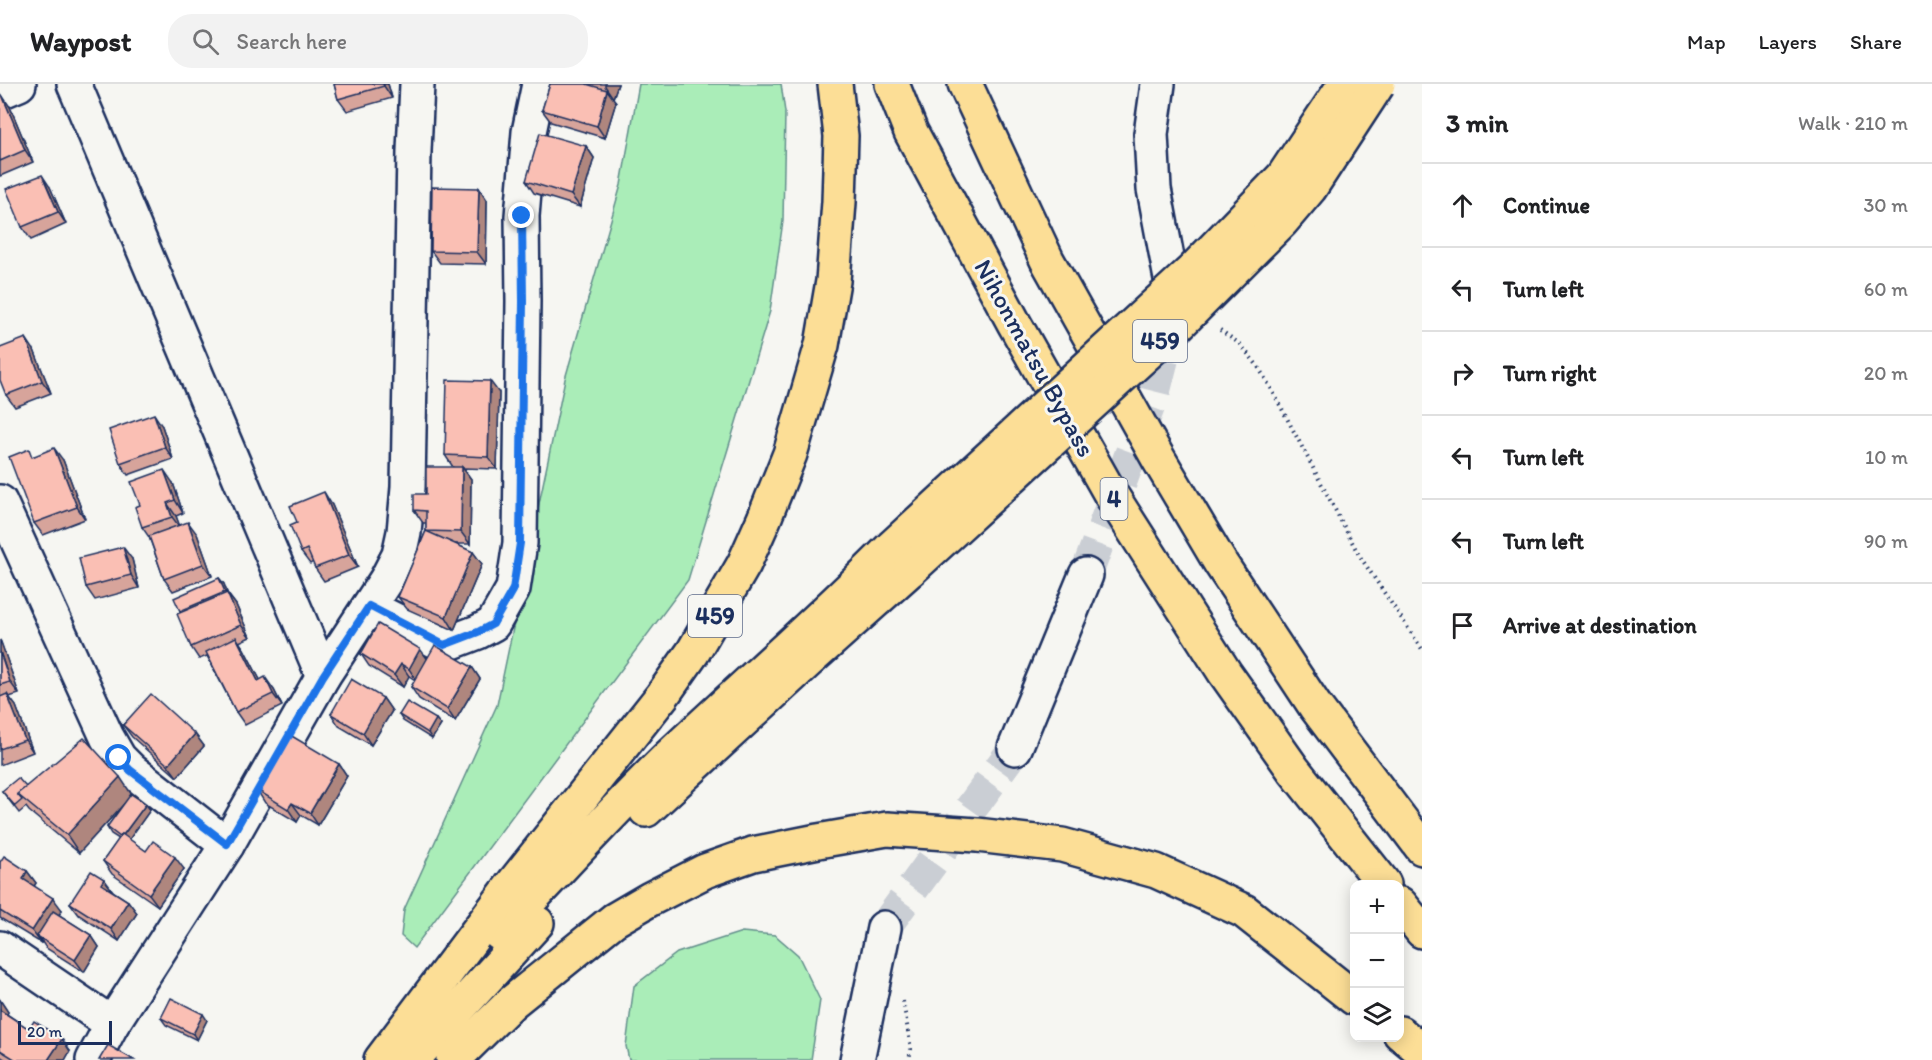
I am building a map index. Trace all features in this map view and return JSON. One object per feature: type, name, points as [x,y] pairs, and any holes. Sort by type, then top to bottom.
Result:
[{"type":"highway","name":"459","points":[[381,1060],[516,880],[616,756],[668,687],[693,652],[752,546],[790,454],[822,345],[833,281],[839,202],[841,136],[835,84]]},
{"type":"highway","name":"Nihonmatsu Bypass","points":[[892,84],[911,132],[1110,494],[1225,673],[1293,769],[1380,880]]},
{"type":"highway","name":"4","points":[[965,84],[1047,260],[1158,458],[1216,555],[1315,706],[1422,848]]},
{"type":"highway","points":[[396,1060],[510,921],[611,813],[845,594],[902,558],[1192,271],[1283,177],[1345,84]]},
{"type":"highway","name":"459","points":[[412,1060],[612,842],[799,669],[902,558],[1178,325],[1282,221],[1310,188],[1378,84]]},
{"type":"highway","points":[[453,1060],[512,1003],[614,920],[650,899],[705,871],[753,854],[818,840],[887,829],[976,835],[1062,845],[1156,871],[1244,911],[1350,995]]},
{"type":"highway","points":[[1404,909],[1422,931]]},
{"type":"highway","points":[[1404,1036],[1422,1051]]},
{"type":"street","points":[[0,92],[19,84]]},
{"type":"street","points":[[74,84],[323,676]]},
{"type":"street","points":[[93,1060],[112,1024],[227,844],[323,676],[399,555],[404,532],[408,487],[413,174],[417,84]]},
{"type":"street","points":[[369,606],[444,645],[493,624],[513,589],[520,543],[522,216],[529,132],[539,84]]},
{"type":"street","points":[[1158,84],[1151,134],[1154,189],[1172,284]]},
{"type":"street","points":[[0,502],[107,737],[119,758],[130,770],[227,844]]},
{"type":"street","points":[[1016,747],[1086,575]]},
{"type":"street","points":[[857,1060],[884,928]]},
{"type":"street","points":[[0,948],[112,1024]]},
{"type":"path","points":[[1218,328],[1240,344],[1257,365],[1359,555],[1422,649]]},
{"type":"green space","points":[[639,84],[781,84],[785,112],[783,221],[770,311],[688,580],[414,948],[401,936],[404,910],[497,705],[565,379],[621,185]]},
{"type":"green space","points":[[742,932],[775,935],[798,955],[820,1000],[811,1060],[629,1060],[626,1046],[634,986],[677,953]]},
{"type":"building","points":[[334,84],[383,84],[384,86],[338,99]]},
{"type":"building","points":[[550,84],[586,84],[607,90],[597,126],[542,110]]},
{"type":"building","points":[[0,95],[2,95],[25,150],[0,161]]},
{"type":"building","points":[[540,133],[586,146],[571,195],[526,181]]},
{"type":"building","points":[[42,175],[58,212],[22,227],[6,189]]},
{"type":"building","points":[[432,187],[479,188],[477,252],[431,251]]},
{"type":"building","points":[[26,338],[42,381],[6,395],[0,380],[0,348]]},
{"type":"building","points":[[447,380],[490,381],[488,457],[445,455]]},
{"type":"building","points":[[154,414],[165,447],[120,463],[109,430]]},
{"type":"building","points":[[54,448],[77,507],[34,523],[9,457],[29,449],[32,457]]},
{"type":"building","points":[[426,467],[462,467],[461,532],[426,531],[426,511],[414,510],[414,494],[426,494]]},
{"type":"building","points":[[164,470],[175,500],[167,503],[172,517],[142,527],[135,507],[140,505],[131,482]]},
{"type":"building","points":[[324,492],[349,555],[315,568],[307,549],[301,552],[290,525],[297,522],[290,506]]},
{"type":"building","points":[[188,522],[203,564],[164,579],[149,536]]},
{"type":"building","points":[[426,531],[473,552],[446,617],[398,597]]},
{"type":"building","points":[[123,547],[131,575],[86,587],[79,558]]},
{"type":"building","points":[[219,578],[225,592],[180,611],[174,598]]},
{"type":"building","points":[[227,593],[241,625],[191,647],[177,614]]},
{"type":"building","points":[[378,624],[420,649],[409,669],[401,664],[394,675],[361,654]]},
{"type":"building","points":[[236,637],[258,681],[265,677],[273,694],[236,712],[206,652]]},
{"type":"building","points":[[435,645],[472,667],[447,709],[411,687]]},
{"type":"building","points":[[0,652],[10,682],[0,685]]},
{"type":"building","points":[[351,679],[383,698],[363,733],[331,714]]},
{"type":"building","points":[[7,694],[25,740],[0,749],[0,697]]},
{"type":"building","points":[[151,694],[195,734],[168,765],[123,725]]},
{"type":"building","points":[[407,702],[436,719],[428,733],[399,715]]},
{"type":"building","points":[[290,735],[339,764],[310,813],[292,803],[288,809],[257,790]]},
{"type":"building","points":[[84,738],[120,777],[67,835],[17,794]]},
{"type":"building","points":[[18,778],[26,787],[17,794],[22,800],[15,806],[2,791]]},
{"type":"building","points":[[131,794],[146,804],[120,837],[107,827]]},
{"type":"building","points":[[122,834],[146,851],[153,841],[175,857],[149,894],[103,861]]},
{"type":"building","points":[[4,856],[27,871],[23,879],[53,898],[32,931],[0,911],[0,862]]},
{"type":"building","points":[[91,871],[104,879],[101,884],[128,901],[111,929],[70,903]]},
{"type":"building","points":[[53,911],[91,935],[75,960],[37,936]]},
{"type":"building","points":[[171,998],[203,1014],[193,1034],[161,1018]]},
{"type":"building","points":[[0,1010],[29,1029],[34,1021],[62,1039],[48,1060],[16,1060],[0,1050]]},
{"type":"building","points":[[108,1045],[134,1060],[99,1060]]},
{"type":"tunnel","points":[[1086,575],[1154,392],[1168,337],[1169,319]]},
{"type":"tunnel","points":[[884,928],[1015,748]]},
{"type":"route","points":[[119,758],[130,770],[227,844],[323,676],[369,606],[444,645],[493,624],[513,589],[520,543],[522,216]]}]
